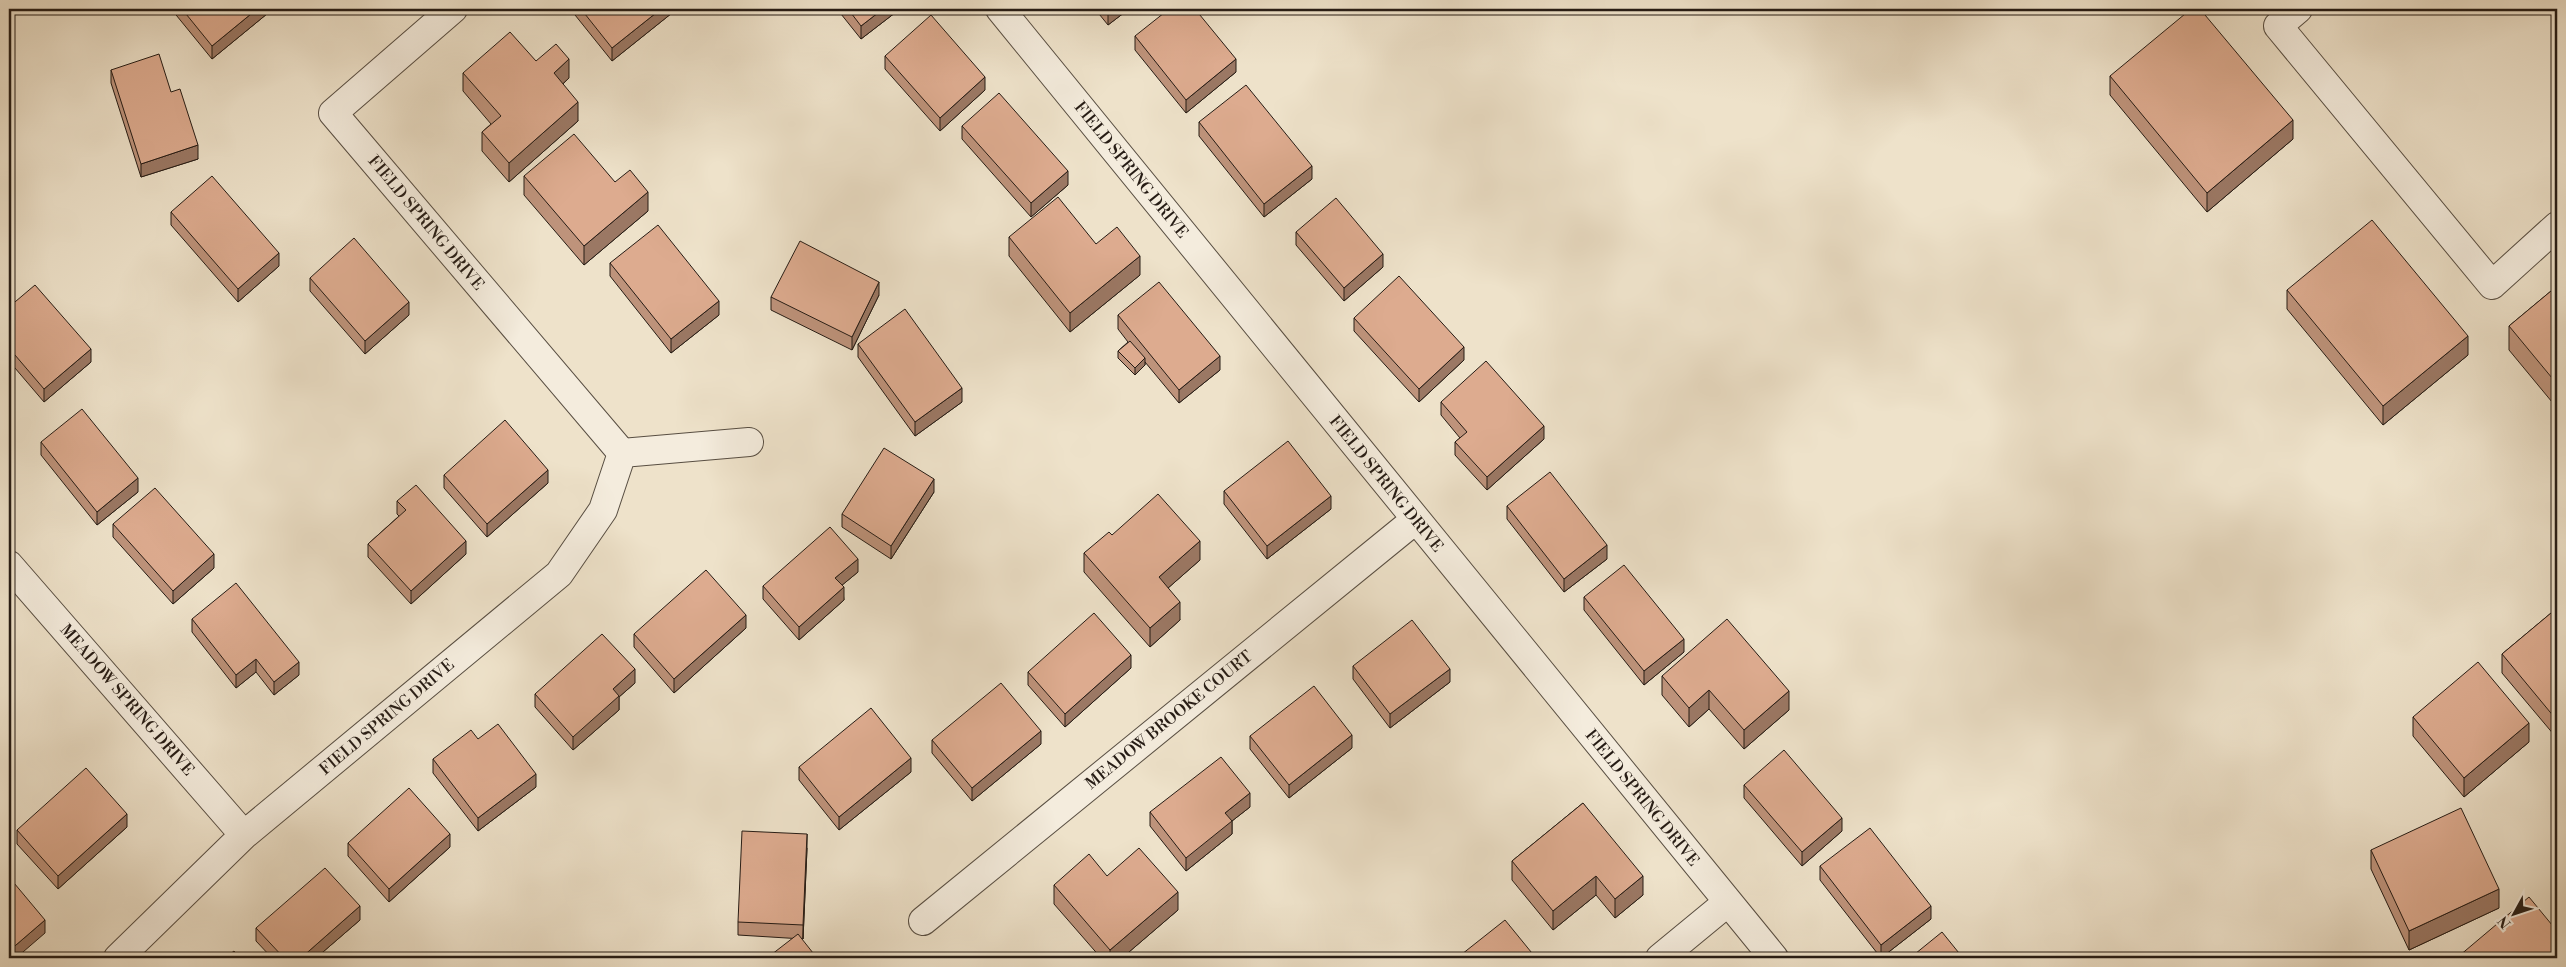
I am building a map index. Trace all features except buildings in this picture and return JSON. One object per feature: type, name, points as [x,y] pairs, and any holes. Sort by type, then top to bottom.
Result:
[{"type":"street","name":"FIELD SPRING DRIVE","points":[[118,958],[244,835],[559,574],[603,510],[622,453],[333,113],[453,9]]},
{"type":"street","name":"FIELD SPRING DRIVE","points":[[1000,9],[1774,958]]},
{"type":"street","points":[[2298,9],[2278,26],[2492,285],[2557,226]]},
{"type":"street","points":[[622,453],[749,442]]},
{"type":"street","name":"MEADOW BROOKE COURT","points":[[923,920],[1415,520]]},
{"type":"street","name":"MEADOW SPRING DRIVE","points":[[9,565],[244,835]]},
{"type":"street","points":[[1660,958],[1728,902]]}]
